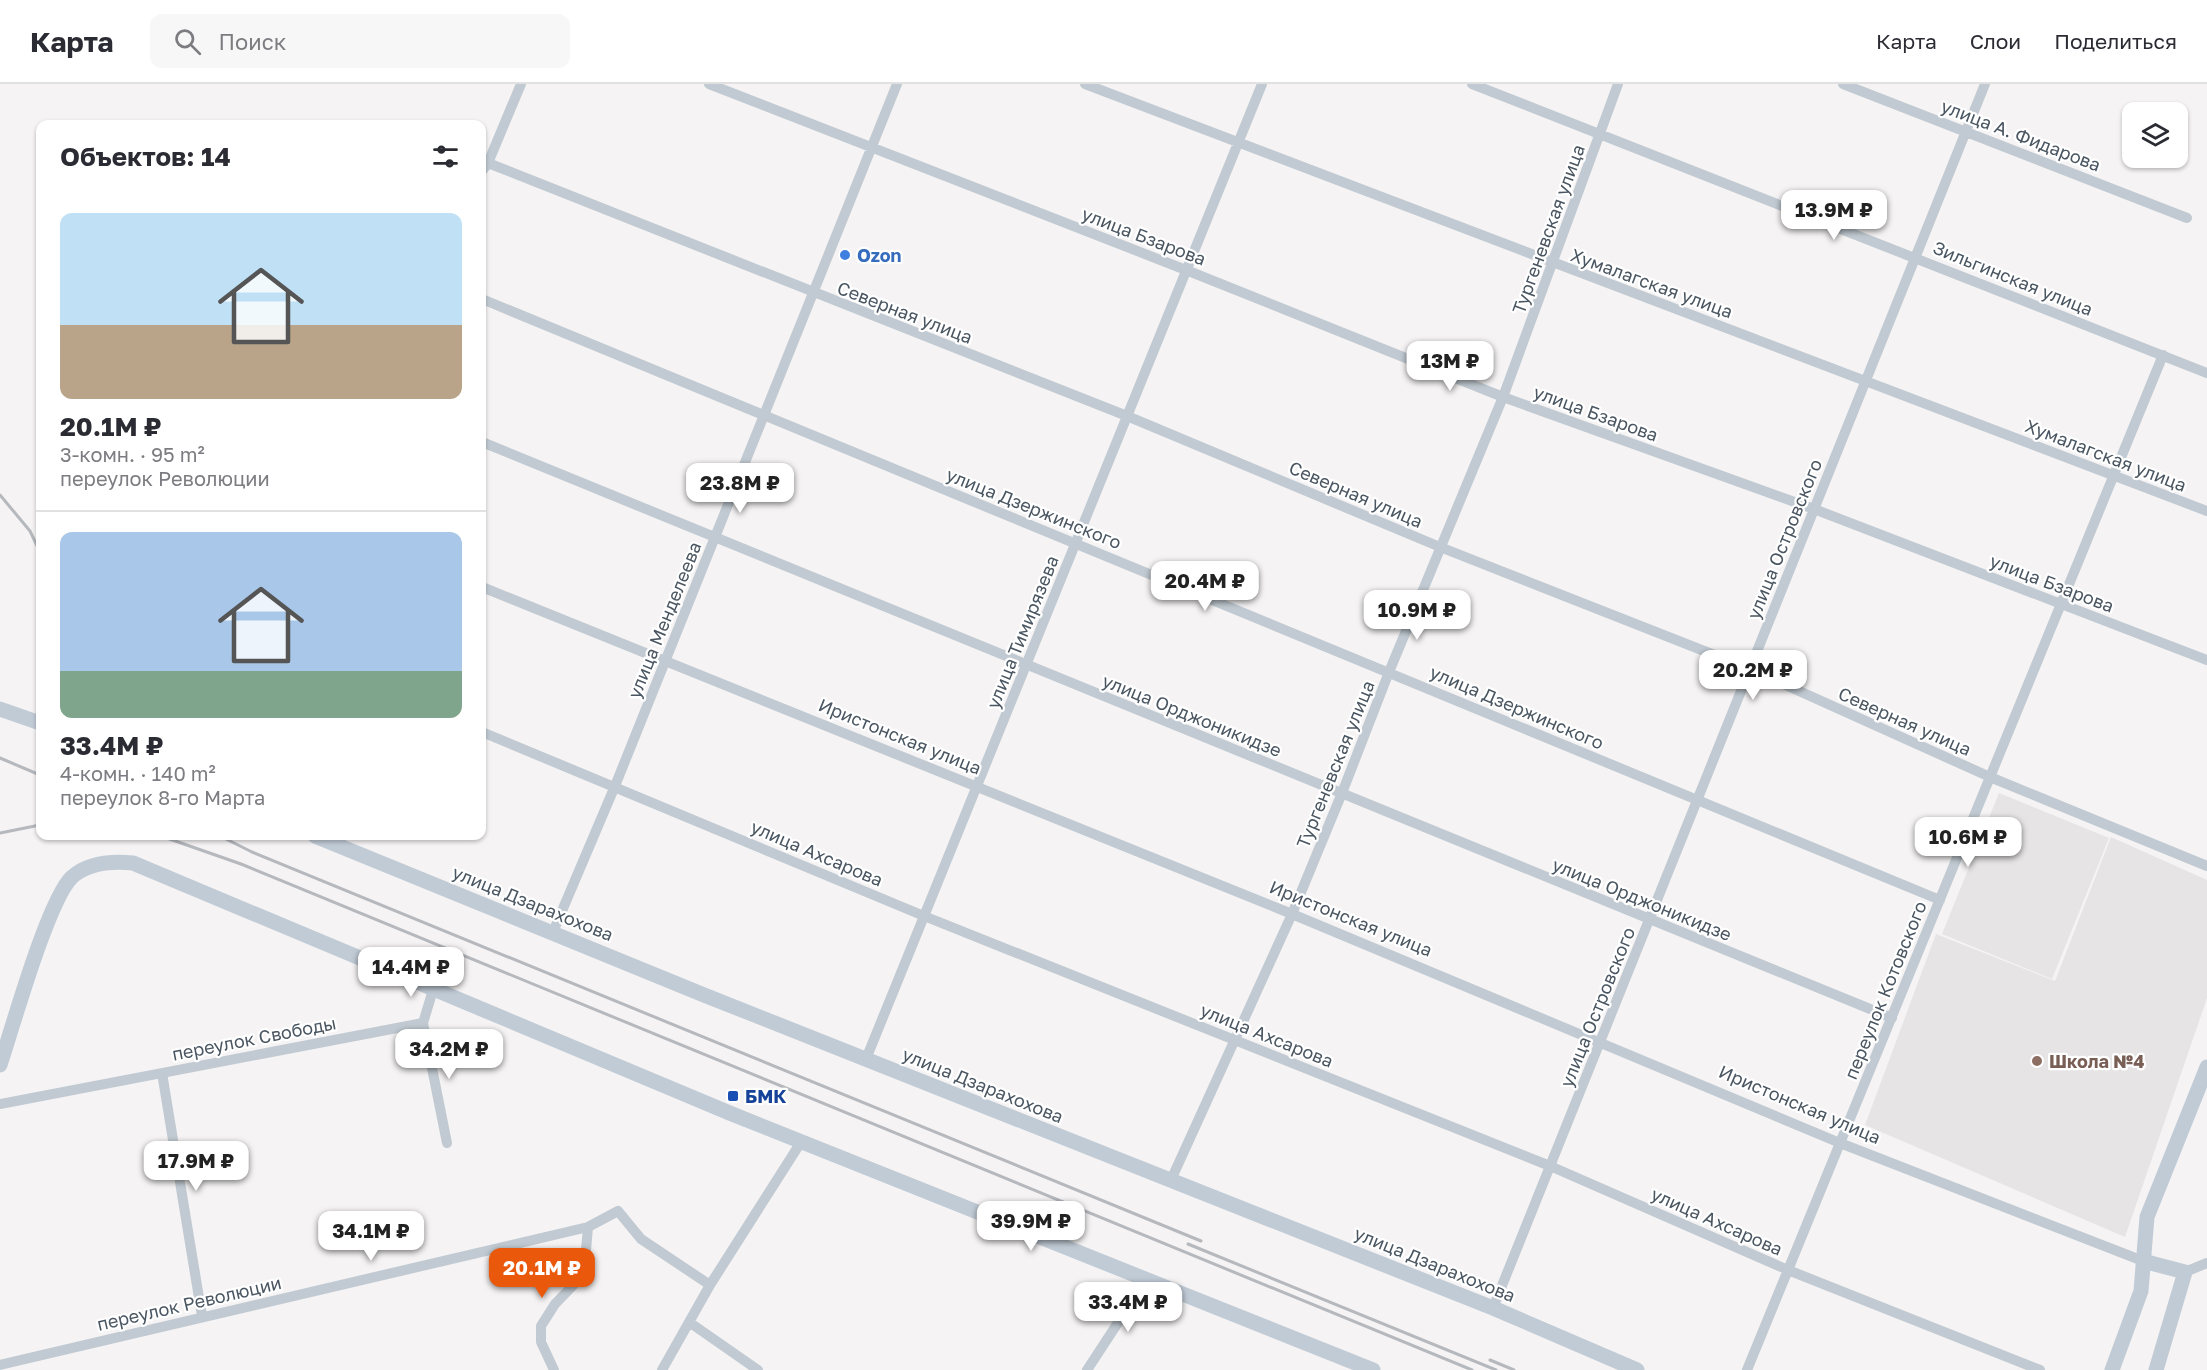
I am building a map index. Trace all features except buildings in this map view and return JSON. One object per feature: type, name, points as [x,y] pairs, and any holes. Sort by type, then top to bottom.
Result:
[{"type":"street","points":[[486,165],[521,84]]},
{"type":"street","name":"улица Бзарова","points":[[709,84],[872,150],[1186,270],[1503,398],[1814,510],[2207,660]]},
{"type":"street","name":"улица Менделеева","points":[[553,932],[615,786],[897,84]]},
{"type":"street","name":"Хумалагская улица","points":[[1085,84],[2207,511]]},
{"type":"street","name":"улица Тимирязева","points":[[866,1059],[1262,84]]},
{"type":"street","name":"Зильгинская улица","points":[[1472,84],[1599,136],[1916,257],[2207,373]]},
{"type":"street","name":"Тургеневская улица","points":[[1171,1180],[1292,914],[1342,793],[1389,672],[1503,398],[1618,84]]},
{"type":"street","name":"улица А. Фидарова","points":[[1843,84],[2187,218]]},
{"type":"street","name":"улица Островского","points":[[1493,1308],[1600,1041],[1651,921],[1985,84]]},
{"type":"street","name":"Северная улица","points":[[486,167],[1127,416],[1440,548],[1750,669],[1990,777],[2207,866]]},
{"type":"street","name":"улица Дзержинского","points":[[486,301],[1940,900]]},
{"type":"street","name":"переулок Котовского","points":[[1748,1370],[2163,355]]},
{"type":"street","name":"улица Орджоникидзе","points":[[486,444],[1025,666],[1892,1018]]},
{"type":"street","name":"Иристонская улица","points":[[486,589],[1292,914],[1840,1143],[2143,1261],[2185,1272]]},
{"type":"street","points":[[0,709],[36,722]]},
{"type":"street","name":"улица Ахсарова","points":[[486,734],[924,916],[1550,1166],[1788,1270],[2040,1370]]},
{"type":"street","name":"улица Дзарахохова","points":[[325,840],[866,1059],[1493,1308],[1637,1370]]},
{"type":"street","points":[[0,1065],[56,901],[72,877],[92,867],[109,861],[133,863],[801,1142],[1373,1370]]},
{"type":"street","points":[[433,990],[423,1023],[447,1143]]},
{"type":"street","name":"переулок Свободы","points":[[0,1104],[423,1023]]},
{"type":"street","points":[[2112,1370],[2141,1291],[2147,1217],[2207,1067]]},
{"type":"street","name":"переулок Свободы","points":[[162,1073],[202,1316]]},
{"type":"street","points":[[662,1370],[710,1285],[801,1142]]},
{"type":"street","name":"переулок Революции","points":[[0,1365],[588,1227],[618,1211],[641,1239],[710,1285]]},
{"type":"street","points":[[554,1370],[541,1342],[541,1326],[555,1304],[584,1274],[588,1227]]},
{"type":"street","points":[[2156,1370],[2185,1272],[2207,1263]]},
{"type":"street","points":[[1087,1370],[1146,1280]]},
{"type":"street","points":[[689,1322],[758,1370]]},
{"type":"shaded area","points":[[1999,793],[2109,838],[2052,979],[1942,934]]},
{"type":"shaded area","name":"Школа №4","points":[[2111,837],[2207,880],[2207,998],[2125,1237],[1865,1125],[1936,934],[2055,981]]},
{"type":"railway","points":[[0,495],[30,531],[36,544]]},
{"type":"railway","points":[[0,758],[36,773]]},
{"type":"railway","points":[[0,833],[36,826]]},
{"type":"railway","points":[[172,840],[241,864],[1472,1370]]},
{"type":"railway","points":[[228,840],[252,852],[1201,1241]]},
{"type":"railway","points":[[1188,1244],[1496,1370]]},
{"type":"railway","points":[[1490,1360],[1514,1370]]},
{"type":"place","name":"Ozon","points":[[845,255]]},
{"type":"place","name":"Школа №4","points":[[2037,1061]]},
{"type":"place","name":"БМК","points":[[733,1096]]}]
